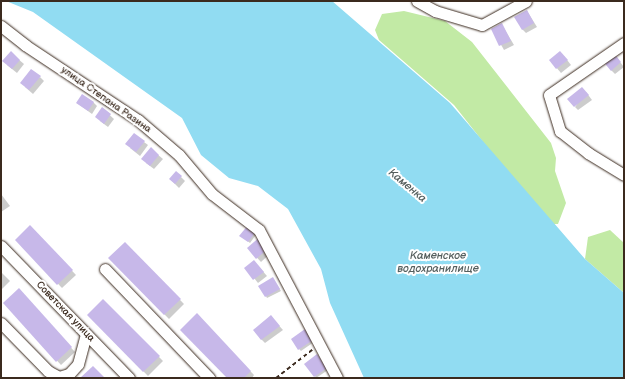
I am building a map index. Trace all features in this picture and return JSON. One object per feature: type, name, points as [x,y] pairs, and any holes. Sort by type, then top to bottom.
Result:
[{"type":"street","points":[[417,1],[435,11],[482,25],[526,1]]},
{"type":"street","name":"улица Степана Разина","points":[[1,26],[25,45],[138,120],[179,155],[212,194],[259,230],[337,378]]},
{"type":"street","points":[[624,43],[549,95],[560,131],[588,153],[624,175]]},
{"type":"street","name":"Советская улица","points":[[1,246],[129,378]]},
{"type":"street","points":[[105,269],[209,378]]},
{"type":"street","points":[[1,323],[48,371],[60,377],[69,374],[78,364],[86,334]]},
{"type":"path","points":[[276,378],[320,344]]},
{"type":"green space","points":[[404,11],[445,21],[472,42],[551,143],[556,158],[555,171],[566,203],[558,224],[548,224],[454,105],[379,40],[375,30],[382,14]]},
{"type":"green space","points":[[610,230],[624,243],[624,293],[585,259],[588,237]]},
{"type":"water","name":"Каменское водохранилище","points":[[6,1],[332,1],[450,103],[585,259],[624,293],[624,378],[364,378],[330,303],[321,269],[288,209],[258,186],[229,178],[201,155],[182,118],[33,12]]},
{"type":"building","points":[[527,10],[534,23],[522,30],[514,17]]},
{"type":"building","points":[[502,23],[511,41],[499,46],[491,29]]},
{"type":"building","points":[[11,51],[20,60],[12,69],[2,61]]},
{"type":"building","points":[[560,51],[568,60],[556,69],[549,60]]},
{"type":"building","points":[[613,52],[621,62],[611,71],[602,60]]},
{"type":"building","points":[[31,69],[41,76],[29,90],[20,83]]},
{"type":"building","points":[[582,87],[589,95],[574,107],[567,99]]},
{"type":"building","points":[[82,94],[94,102],[88,111],[76,103]]},
{"type":"building","points":[[102,107],[111,114],[104,124],[95,117]]},
{"type":"building","points":[[134,133],[145,141],[136,152],[125,144]]},
{"type":"building","points":[[151,147],[159,155],[150,166],[141,159]]},
{"type":"building","points":[[176,171],[182,176],[175,184],[169,179]]},
{"type":"building","points":[[249,224],[257,230],[248,242],[239,236]]},
{"type":"building","points":[[30,225],[73,270],[57,285],[15,240]]},
{"type":"building","points":[[261,236],[270,247],[256,259],[247,248]]},
{"type":"building","points":[[125,242],[181,299],[164,315],[108,258]]},
{"type":"building","points":[[254,260],[264,272],[253,280],[244,268]]},
{"type":"building","points":[[273,277],[280,289],[265,297],[258,286]]},
{"type":"building","points":[[19,288],[72,347],[56,362],[3,303]]},
{"type":"building","points":[[103,299],[160,356],[143,372],[87,315]]},
{"type":"building","points":[[197,313],[251,371],[244,378],[227,378],[180,330]]},
{"type":"building","points":[[271,315],[280,326],[261,340],[253,330]]},
{"type":"building","points":[[305,329],[313,340],[298,350],[291,339]]},
{"type":"building","points":[[317,354],[327,368],[314,377],[304,364]]},
{"type":"building","points":[[93,366],[105,378],[80,378]]},
{"type":"water label","name":"Каменка","points":[[407,186]]}]
